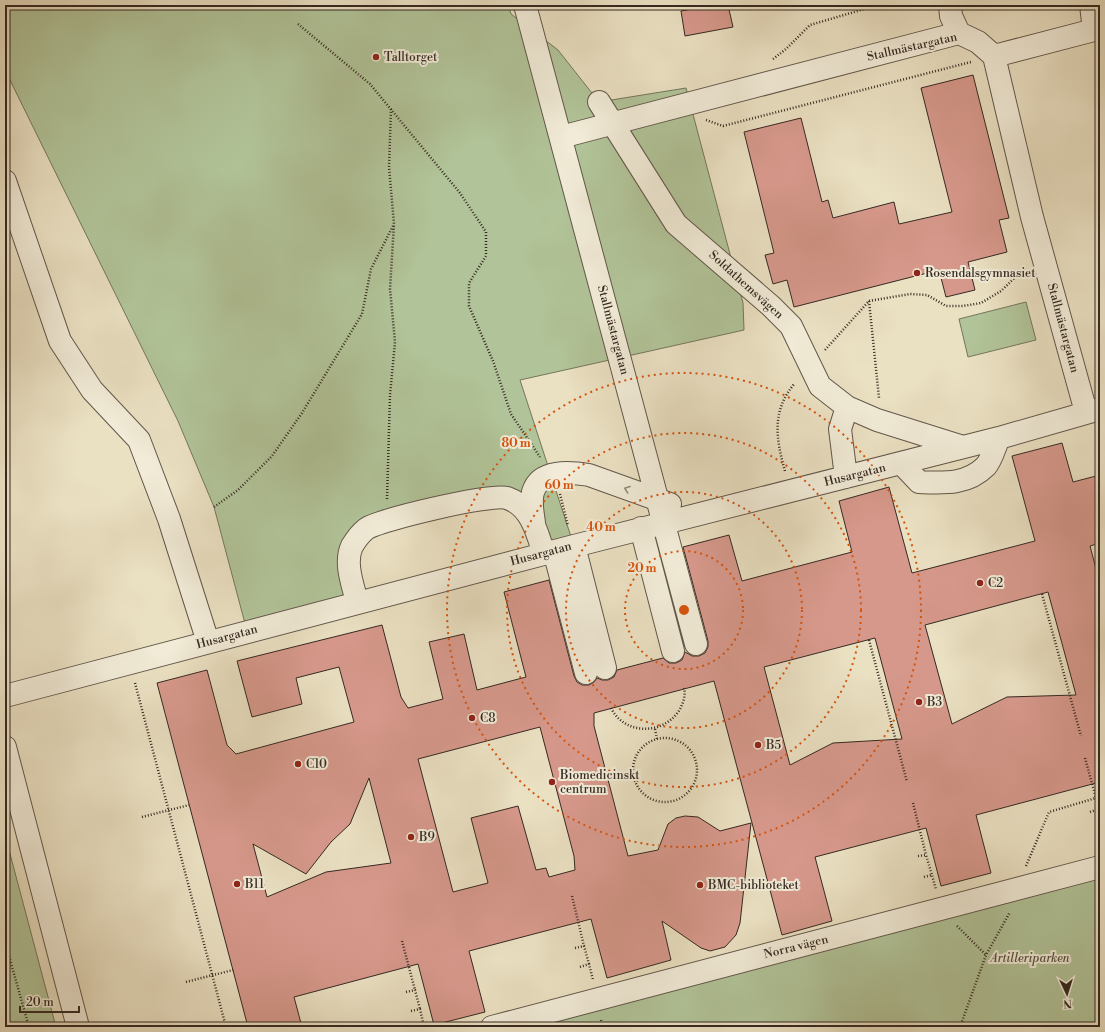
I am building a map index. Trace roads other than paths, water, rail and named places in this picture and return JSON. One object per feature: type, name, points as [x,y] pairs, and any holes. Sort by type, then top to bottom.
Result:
[{"type":"street","name":"Stallmästargatan","points":[[525,5],[696,644]]},
{"type":"street","points":[[950,5],[951,16],[959,33]]},
{"type":"street","points":[[994,56],[1094,30],[1092,5]]},
{"type":"street","name":"Stallmästargatan","points":[[561,137],[959,33],[978,42],[994,56],[1043,256],[1093,410]]},
{"type":"street","name":"Soldathemsvägen","points":[[599,102],[676,224],[771,306],[791,326],[820,386],[847,407],[877,420],[963,447]]},
{"type":"street","points":[[5,181],[60,341],[92,390],[139,440],[169,519],[208,642]]},
{"type":"street","points":[[846,477],[840,429],[847,407]]},
{"type":"street","name":"Husargatan","points":[[5,696],[664,522],[999,438],[1093,410]]},
{"type":"street","points":[[901,463],[919,482],[952,483],[964,480],[986,465],[999,438]]},
{"type":"street","points":[[534,523],[533,492],[540,479],[555,474],[576,473],[589,475],[658,500],[704,512]]},
{"type":"street","points":[[357,602],[348,564],[352,546],[366,529],[389,521],[459,503],[484,498],[506,498],[523,507],[534,523],[557,550],[595,671]]},
{"type":"street","points":[[641,528],[673,651]]},
{"type":"street","points":[[5,747],[78,1027]]},
{"type":"street","name":"Norra vägen","points":[[492,1027],[1100,867]]},
{"type":"place","name":"Talltorget","points":[[376,57]]},
{"type":"place","name":"Rosendalsgymnasiet","points":[[917,273]]},
{"type":"place","name":"C2","points":[[980,583]]},
{"type":"place","name":"B3","points":[[919,702]]},
{"type":"place","name":"C8","points":[[472,718]]},
{"type":"place","name":"B5","points":[[758,745]]},
{"type":"place","name":"C10","points":[[298,764]]},
{"type":"place","name":"Biomedicinskt centrum","points":[[552,782]]},
{"type":"place","name":"B9","points":[[411,837]]},
{"type":"place","name":"B11","points":[[237,884]]},
{"type":"place","name":"BMC-biblioteket","points":[[700,885]]},
{"type":"park label","name":"Artilleriparken","points":[[1030,958]]}]
